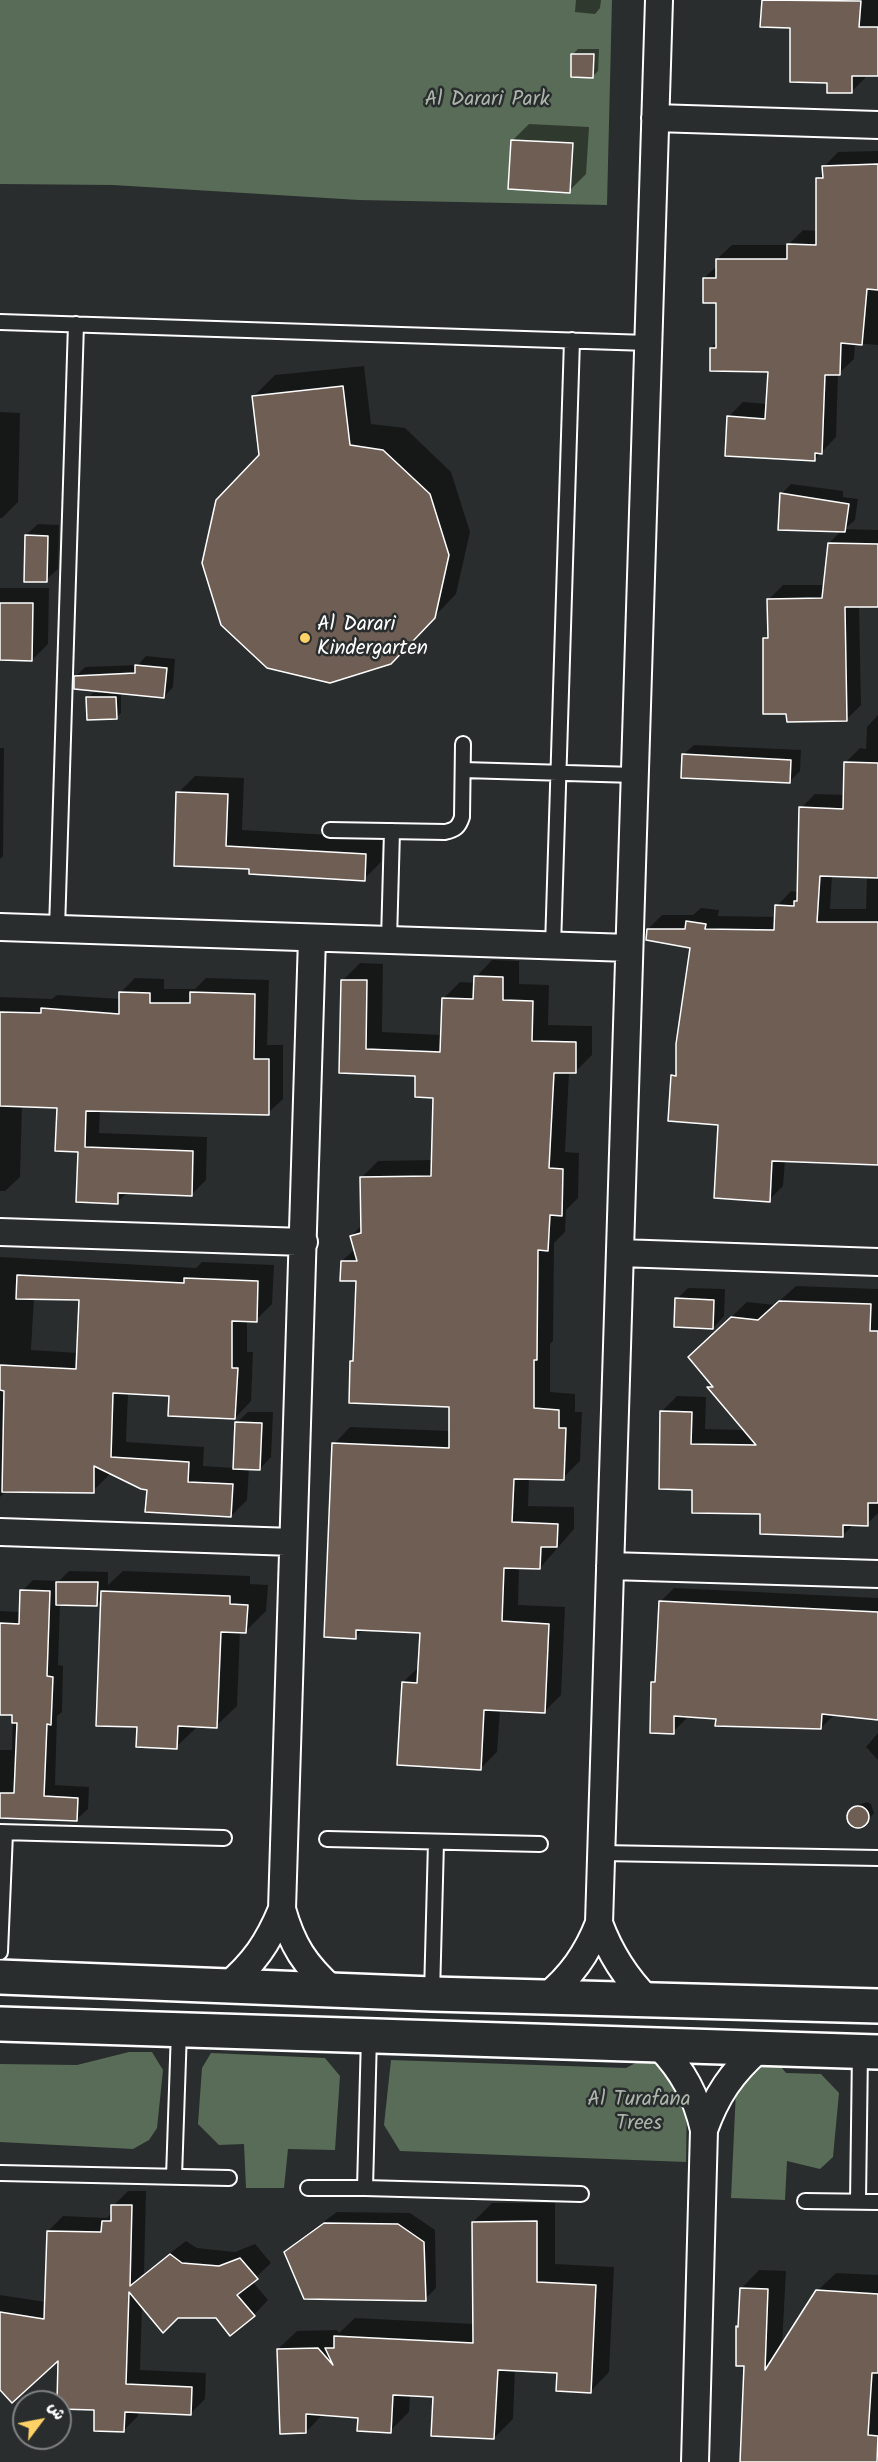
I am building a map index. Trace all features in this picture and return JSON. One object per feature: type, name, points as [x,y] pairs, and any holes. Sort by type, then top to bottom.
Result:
[{"type":"main road","points":[[0,1977],[432,1994],[878,2006]]},
{"type":"main road","points":[[0,2024],[869,2052]]},
{"type":"street","points":[[546,1997],[578,1965],[599,1923],[659,0]]},
{"type":"street","points":[[655,118],[878,125]]},
{"type":"street","points":[[0,927],[629,948]]},
{"type":"street","points":[[312,938],[282,1909],[289,1933],[300,1954],[315,1974],[333,1990]]},
{"type":"street","points":[[0,1232],[304,1242]]},
{"type":"street","points":[[620,1252],[878,1262]]},
{"type":"street","points":[[0,1532],[293,1542]]},
{"type":"street","points":[[610,1566],[878,1574]]},
{"type":"street","points":[[226,1987],[260,1953],[273,1932],[282,1909]]},
{"type":"street","points":[[599,1923],[618,1965],[648,2000]]},
{"type":"street","points":[[659,2046],[676,2063],[689,2083],[699,2106],[704,2130],[695,2462]]},
{"type":"street","points":[[704,2130],[712,2106],[725,2084],[740,2065],[759,2049]]},
{"type":"lane","points":[[0,322],[648,343]]},
{"type":"lane","points":[[57,929],[76,324]]},
{"type":"lane","points":[[553,945],[572,340]]},
{"type":"lane","points":[[330,830],[445,832],[453,830],[459,825],[462,817],[463,744]]},
{"type":"lane","points":[[463,770],[634,775]]},
{"type":"lane","points":[[389,940],[392,831]]},
{"type":"lane","points":[[0,1952],[2,1832],[224,1838]]},
{"type":"lane","points":[[327,1839],[540,1844]]},
{"type":"lane","points":[[432,1994],[436,1842]]},
{"type":"lane","points":[[601,1853],[878,1858]]},
{"type":"lane","points":[[174,2177],[179,2030]]},
{"type":"lane","points":[[365,2188],[369,2036]]},
{"type":"lane","points":[[858,2201],[869,2052]]},
{"type":"lane","points":[[0,2173],[229,2178]]},
{"type":"lane","points":[[308,2188],[581,2194]]},
{"type":"lane","points":[[805,2201],[878,2202]]},
{"type":"green space","name":"Al Darari Park","points":[[0,0],[612,0],[607,205],[359,200],[113,185],[0,184]]},
{"type":"green space","points":[[129,2052],[152,2052],[163,2070],[157,2128],[149,2140],[133,2149],[0,2142],[0,2064],[77,2065]]},
{"type":"green space","points":[[211,2053],[325,2058],[340,2076],[335,2150],[288,2149],[284,2188],[246,2188],[244,2144],[219,2145],[198,2124],[202,2068]]},
{"type":"green space","name":"Al Turafana Trees","points":[[645,2058],[669,2070],[687,2096],[686,2162],[400,2151],[384,2125],[391,2060],[626,2068]]},
{"type":"green space","name":"Al Turafana Trees","points":[[776,2060],[786,2073],[821,2074],[839,2093],[833,2157],[820,2169],[787,2161],[785,2200],[731,2198],[736,2090],[750,2072]]},
{"type":"building","points":[[762,0],[861,1],[859,27],[878,27],[878,76],[852,76],[852,93],[827,93],[827,83],[790,82],[790,28],[760,27]]},
{"type":"building","points":[[571,54],[594,54],[593,78],[571,77]]},
{"type":"building","points":[[511,140],[573,143],[570,193],[508,189]]},
{"type":"building","points":[[878,164],[878,290],[867,289],[862,345],[841,343],[840,375],[825,375],[822,454],[815,453],[815,461],[725,456],[727,416],[765,419],[768,372],[710,371],[710,348],[716,348],[716,303],[703,303],[703,278],[716,278],[716,259],[787,259],[787,244],[816,245],[816,178],[823,178],[822,166]]},
{"type":"building","points":[[343,386],[350,445],[383,450],[430,494],[449,555],[435,618],[391,664],[330,683],[267,668],[221,625],[202,563],[216,500],[259,455],[252,396]]},
{"type":"building","points":[[780,493],[849,504],[845,532],[778,530]]},
{"type":"building","points":[[25,535],[48,536],[47,582],[24,582]]},
{"type":"building","points":[[828,543],[878,544],[878,607],[845,607],[847,721],[787,722],[786,714],[763,714],[763,638],[768,638],[767,599],[822,598]]},
{"type":"building","points":[[0,603],[33,603],[32,661],[0,660]]},
{"type":"building","points":[[135,665],[167,668],[164,698],[74,689],[74,676],[135,673]]},
{"type":"building","points":[[86,697],[116,697],[117,719],[87,720]]},
{"type":"building","points":[[682,754],[791,760],[790,783],[681,778]]},
{"type":"building","points":[[844,762],[878,763],[878,878],[820,876],[817,922],[878,922],[878,1165],[772,1161],[770,1202],[714,1198],[718,1125],[668,1121],[671,1075],[676,1076],[676,1044],[690,948],[646,940],[647,929],[685,929],[686,921],[706,924],[705,929],[774,930],[775,905],[794,906],[794,901],[797,901],[799,807],[843,809]]},
{"type":"building","points":[[176,792],[228,794],[226,846],[366,854],[365,881],[249,874],[249,869],[174,866]]},
{"type":"building","points":[[474,976],[503,977],[503,1000],[533,1001],[532,1041],[576,1042],[576,1073],[554,1073],[549,1168],[563,1169],[562,1216],[550,1215],[548,1251],[538,1250],[537,1360],[534,1360],[534,1408],[559,1410],[559,1428],[566,1428],[564,1480],[514,1479],[512,1522],[558,1524],[557,1547],[541,1547],[540,1569],[504,1568],[502,1621],[549,1624],[545,1713],[484,1710],[481,1770],[397,1765],[402,1682],[417,1683],[420,1633],[356,1630],[356,1639],[324,1637],[332,1443],[449,1448],[449,1407],[349,1403],[356,1281],[340,1281],[341,1261],[357,1261],[350,1236],[361,1233],[360,1177],[431,1176],[433,1098],[415,1097],[415,1076],[339,1073],[341,980],[367,980],[366,1049],[440,1052],[442,998],[473,999]]},
{"type":"building","points":[[119,992],[150,993],[150,1003],[190,1003],[190,992],[255,994],[254,1059],[269,1059],[269,1115],[86,1111],[85,1147],[193,1151],[192,1196],[118,1193],[118,1204],[76,1202],[78,1152],[55,1151],[57,1108],[0,1106],[0,1012],[41,1013],[41,1008],[119,1014]]},
{"type":"building","points":[[17,1275],[184,1283],[184,1278],[258,1281],[257,1322],[232,1321],[232,1368],[238,1368],[235,1419],[168,1416],[169,1396],[113,1393],[111,1457],[189,1462],[188,1482],[233,1484],[231,1517],[145,1512],[147,1490],[94,1466],[94,1493],[2,1492],[4,1391],[0,1390],[0,1365],[76,1369],[79,1300],[16,1299]]},
{"type":"building","points":[[675,1298],[714,1300],[713,1329],[674,1327]]},
{"type":"building","points":[[779,1301],[871,1304],[870,1331],[878,1331],[878,1503],[868,1503],[868,1526],[843,1525],[843,1537],[760,1534],[760,1514],[692,1513],[692,1490],[659,1489],[660,1411],[692,1412],[691,1444],[756,1445],[707,1387],[713,1387],[688,1357],[731,1317],[758,1320]]},
{"type":"building","points":[[235,1422],[262,1423],[260,1470],[233,1469]]},
{"type":"building","points":[[56,1582],[98,1582],[97,1606],[56,1605]]},
{"type":"building","points":[[20,1590],[50,1591],[47,1676],[53,1677],[51,1725],[47,1724],[44,1796],[78,1798],[77,1821],[0,1818],[0,1793],[14,1793],[17,1723],[12,1723],[12,1715],[0,1715],[0,1623],[19,1624]]},
{"type":"building","points":[[101,1591],[230,1596],[230,1604],[248,1605],[246,1633],[221,1632],[217,1728],[178,1726],[177,1749],[136,1747],[137,1727],[96,1726]]},
{"type":"building","points":[[659,1601],[878,1612],[878,1720],[822,1714],[821,1729],[715,1726],[716,1719],[674,1716],[674,1734],[650,1733],[651,1682],[655,1682]]},
{"type":"building","points":[[858,1806],[866,1809],[869,1817],[866,1825],[858,1828],[850,1825],[847,1817],[850,1809]]},
{"type":"building","points":[[111,2205],[132,2205],[130,2286],[170,2254],[182,2263],[219,2266],[240,2258],[258,2279],[237,2295],[255,2316],[230,2336],[216,2318],[178,2318],[163,2333],[129,2292],[126,2384],[192,2387],[191,2415],[125,2412],[124,2432],[94,2431],[94,2410],[72,2409],[72,2390],[57,2390],[58,2361],[26,2390],[12,2390],[12,2403],[0,2390],[0,2312],[44,2319],[47,2231],[101,2232],[102,2221],[111,2221]]},
{"type":"building","points":[[537,2221],[537,2282],[596,2285],[591,2393],[556,2391],[557,2373],[498,2370],[494,2439],[431,2436],[433,2397],[393,2395],[391,2433],[357,2431],[358,2418],[306,2414],[306,2433],[280,2434],[277,2349],[318,2348],[333,2365],[325,2348],[334,2348],[334,2336],[473,2343],[472,2222]]},
{"type":"building","points":[[324,2223],[398,2224],[424,2242],[426,2301],[304,2299],[284,2252]]},
{"type":"building","points":[[740,2288],[768,2289],[765,2370],[816,2290],[878,2294],[878,2373],[872,2373],[868,2435],[878,2436],[877,2462],[740,2462],[744,2366],[736,2366],[736,2326],[738,2327]]},
{"type":"place","name":"Al Darari Kindergarten","points":[[305,638]]}]
